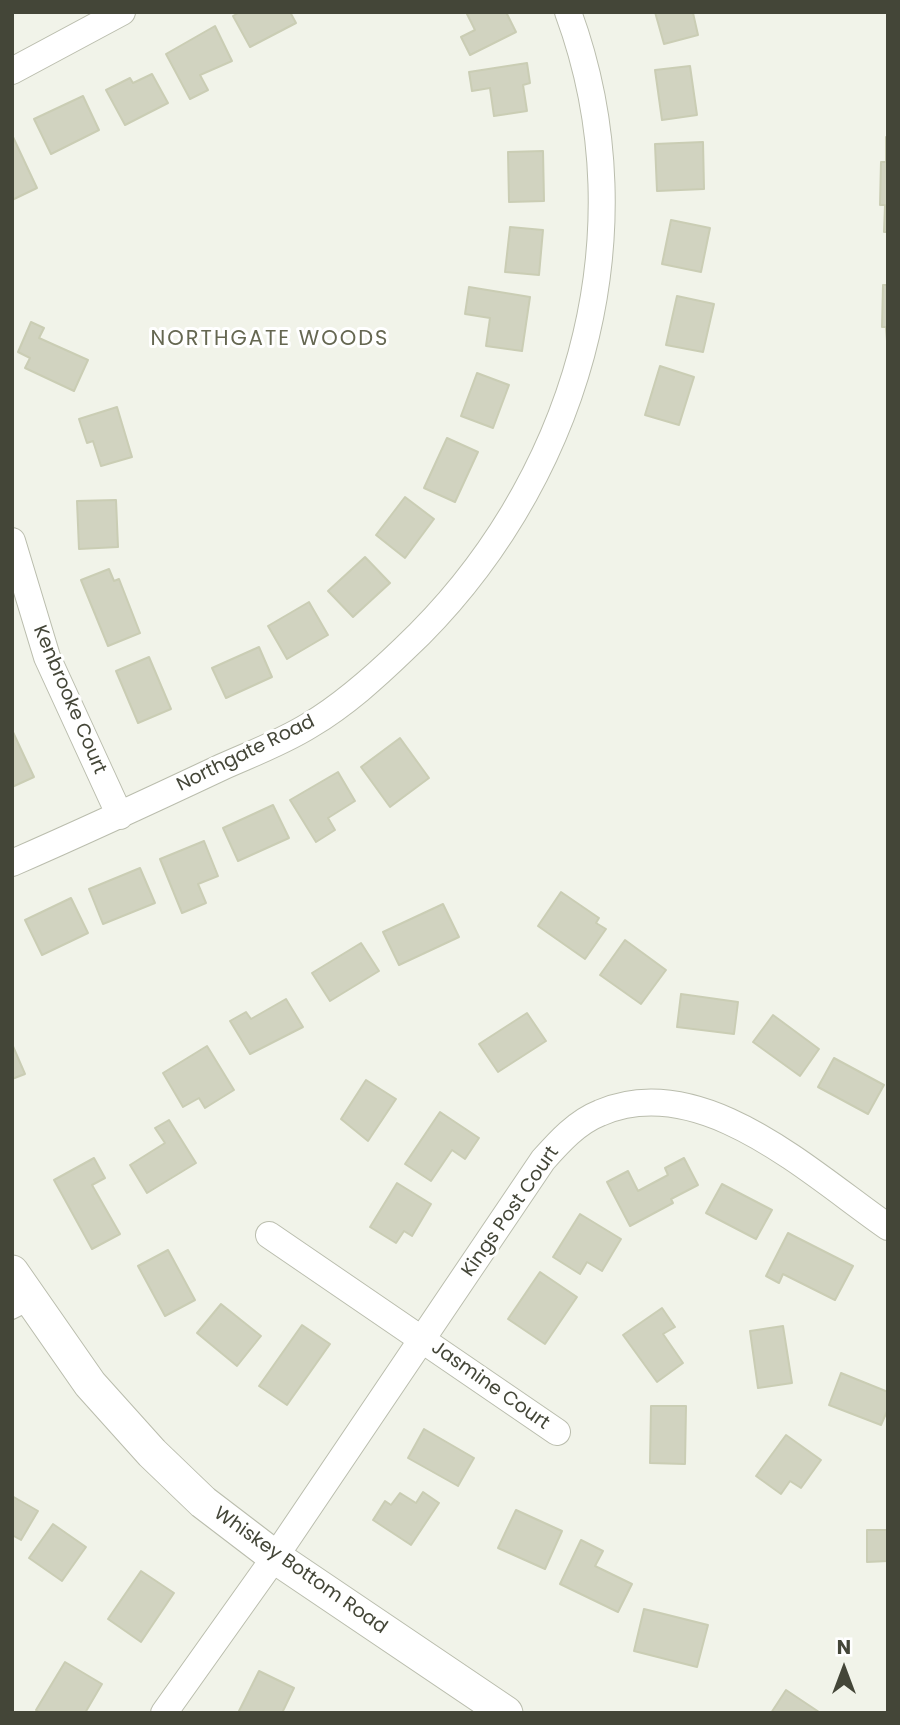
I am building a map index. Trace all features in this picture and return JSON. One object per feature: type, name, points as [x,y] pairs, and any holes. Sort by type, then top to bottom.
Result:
[{"type":"street","points":[[12,71],[122,12]]},
{"type":"street","name":"Northgate Road","points":[[12,863],[120,816],[309,726],[365,685],[467,583],[511,519],[549,451],[572,390],[595,299],[601,223],[598,148],[585,57],[568,12]]},
{"type":"street","name":"Kenbrooke Court","points":[[12,541],[47,657],[120,816]]},
{"type":"street","name":"Kings Post Court","points":[[164,1713],[275,1557],[543,1160],[567,1134],[600,1112],[637,1104],[674,1102],[703,1109],[744,1126],[888,1227]]},
{"type":"street","name":"Jasmine Court","points":[[269,1235],[557,1432]]},
{"type":"street","name":"Whiskey Bottom Road","points":[[12,1272],[22,1307],[152,1453],[203,1502],[275,1557],[506,1713]]},
{"type":"building","points":[[240,12],[290,12],[296,23],[250,47],[233,16]]},
{"type":"building","points":[[466,12],[506,12],[516,32],[470,55],[461,37],[475,30]]},
{"type":"building","points":[[655,12],[695,12],[693,13],[698,35],[664,44]]},
{"type":"building","points":[[215,26],[232,61],[200,75],[208,90],[190,99],[166,54]]},
{"type":"building","points":[[527,63],[530,83],[523,85],[527,111],[494,116],[490,88],[472,91],[469,72]]},
{"type":"building","points":[[690,66],[697,115],[662,120],[655,70]]},
{"type":"building","points":[[152,74],[168,103],[125,125],[106,90],[130,78],[133,83]]},
{"type":"building","points":[[83,96],[99,130],[51,154],[34,119]]},
{"type":"building","points":[[886,137],[888,232],[884,232],[885,205],[880,205],[881,162],[886,162]]},
{"type":"building","points":[[12,138],[37,188],[12,200]]},
{"type":"building","points":[[703,142],[704,189],[657,191],[655,144]]},
{"type":"building","points":[[543,151],[544,201],[509,202],[508,152]]},
{"type":"building","points":[[671,220],[710,228],[701,272],[662,264]]},
{"type":"building","points":[[510,227],[543,230],[539,275],[505,272]]},
{"type":"building","points":[[883,285],[888,285],[888,355],[886,327],[882,327]]},
{"type":"building","points":[[469,287],[530,297],[522,351],[486,346],[490,318],[465,314]]},
{"type":"building","points":[[677,296],[714,304],[703,352],[666,345]]},
{"type":"building","points":[[31,322],[44,328],[39,338],[88,360],[74,391],[25,368],[30,358],[18,352]]},
{"type":"building","points":[[660,366],[694,377],[679,425],[645,415]]},
{"type":"building","points":[[477,373],[509,385],[493,428],[461,416]]},
{"type":"building","points":[[117,407],[132,457],[101,466],[93,441],[87,443],[79,419]]},
{"type":"building","points":[[447,438],[478,452],[455,502],[424,488]]},
{"type":"building","points":[[405,497],[434,519],[405,558],[376,535]]},
{"type":"building","points":[[116,500],[118,547],[79,549],[77,501]]},
{"type":"building","points":[[365,557],[390,583],[353,617],[328,591]]},
{"type":"building","points":[[109,569],[114,581],[119,579],[140,633],[108,646],[81,580]]},
{"type":"building","points":[[309,602],[328,635],[287,659],[268,626]]},
{"type":"building","points":[[259,647],[272,677],[226,698],[212,668]]},
{"type":"building","points":[[149,657],[171,709],[138,723],[116,671]]},
{"type":"building","points":[[12,730],[34,777],[12,787]]},
{"type":"building","points":[[400,738],[429,778],[390,807],[361,767]]},
{"type":"building","points":[[338,772],[355,801],[328,818],[335,830],[316,842],[290,800]]},
{"type":"building","points":[[273,805],[289,838],[238,861],[223,828]]},
{"type":"building","points":[[204,841],[218,876],[198,884],[206,903],[182,913],[160,859]]},
{"type":"building","points":[[140,868],[155,903],[103,924],[89,889]]},
{"type":"building","points":[[561,892],[599,918],[596,923],[606,929],[585,959],[538,926]]},
{"type":"building","points":[[71,898],[88,933],[42,955],[25,920]]},
{"type":"building","points":[[443,904],[459,937],[399,965],[383,932]]},
{"type":"building","points":[[625,940],[666,970],[641,1004],[600,975]]},
{"type":"building","points":[[361,943],[379,971],[330,1001],[312,973]]},
{"type":"building","points":[[681,994],[738,1002],[734,1034],[677,1027]]},
{"type":"building","points":[[286,999],[303,1027],[250,1054],[230,1021],[246,1012],[251,1019]]},
{"type":"building","points":[[527,1013],[546,1041],[498,1072],[479,1044]]},
{"type":"building","points":[[773,1015],[819,1049],[800,1076],[753,1042]]},
{"type":"building","points":[[12,1044],[25,1074],[12,1079]]},
{"type":"building","points":[[207,1046],[234,1090],[205,1108],[199,1098],[183,1107],[163,1073]]},
{"type":"building","points":[[834,1058],[884,1085],[868,1114],[818,1087]]},
{"type":"building","points":[[366,1080],[396,1099],[368,1141],[341,1119]]},
{"type":"building","points":[[440,1112],[479,1138],[465,1159],[452,1150],[431,1181],[405,1164]]},
{"type":"building","points":[[169,1120],[196,1163],[147,1193],[130,1165],[165,1143],[155,1128]]},
{"type":"building","points":[[94,1158],[105,1178],[92,1185],[120,1234],[92,1249],[54,1180]]},
{"type":"building","points":[[684,1158],[698,1185],[671,1199],[673,1203],[630,1226],[607,1182],[628,1171],[638,1191],[668,1175],[665,1168]]},
{"type":"building","points":[[397,1183],[431,1204],[412,1236],[404,1231],[396,1243],[370,1227]]},
{"type":"building","points":[[722,1184],[772,1210],[756,1239],[706,1213]]},
{"type":"building","points":[[580,1214],[621,1239],[602,1271],[587,1262],[580,1274],[553,1257]]},
{"type":"building","points":[[788,1233],[853,1266],[835,1300],[783,1274],[779,1283],[766,1276]]},
{"type":"building","points":[[168,1250],[195,1300],[165,1316],[138,1266]]},
{"type":"building","points":[[540,1272],[577,1297],[545,1344],[508,1319]]},
{"type":"building","points":[[221,1304],[261,1336],[237,1366],[197,1333]]},
{"type":"building","points":[[662,1308],[675,1327],[663,1334],[683,1363],[657,1382],[623,1335]]},
{"type":"building","points":[[302,1325],[330,1344],[287,1405],[259,1386]]},
{"type":"building","points":[[783,1326],[792,1383],[758,1388],[750,1331]]},
{"type":"building","points":[[841,1373],[888,1392],[888,1409],[881,1425],[829,1405]]},
{"type":"building","points":[[651,1406],[686,1406],[685,1464],[650,1463]]},
{"type":"building","points":[[424,1429],[474,1458],[458,1486],[408,1458]]},
{"type":"building","points":[[786,1435],[821,1460],[801,1488],[790,1481],[781,1494],[756,1476]]},
{"type":"building","points":[[423,1492],[439,1503],[411,1545],[373,1520],[385,1501],[391,1505],[400,1493],[416,1503]]},
{"type":"building","points":[[12,1496],[38,1511],[21,1540],[12,1535]]},
{"type":"building","points":[[516,1510],[562,1531],[545,1569],[498,1548]]},
{"type":"building","points":[[53,1524],[86,1547],[62,1581],[29,1558]]},
{"type":"building","points":[[867,1530],[888,1530],[888,1561],[867,1562]]},
{"type":"building","points":[[581,1540],[603,1551],[595,1566],[632,1584],[618,1612],[560,1584]]},
{"type":"building","points":[[141,1571],[174,1593],[141,1642],[108,1619]]},
{"type":"building","points":[[644,1609],[708,1625],[697,1667],[634,1651]]},
{"type":"building","points":[[65,1662],[102,1684],[85,1713],[40,1713],[36,1710]]},
{"type":"building","points":[[259,1671],[294,1688],[282,1713],[238,1713]]},
{"type":"building","points":[[786,1690],[819,1712],[819,1713],[771,1713]]},
{"type":"district","name":"NORTHGATE WOODS","points":[[270,340]]}]
